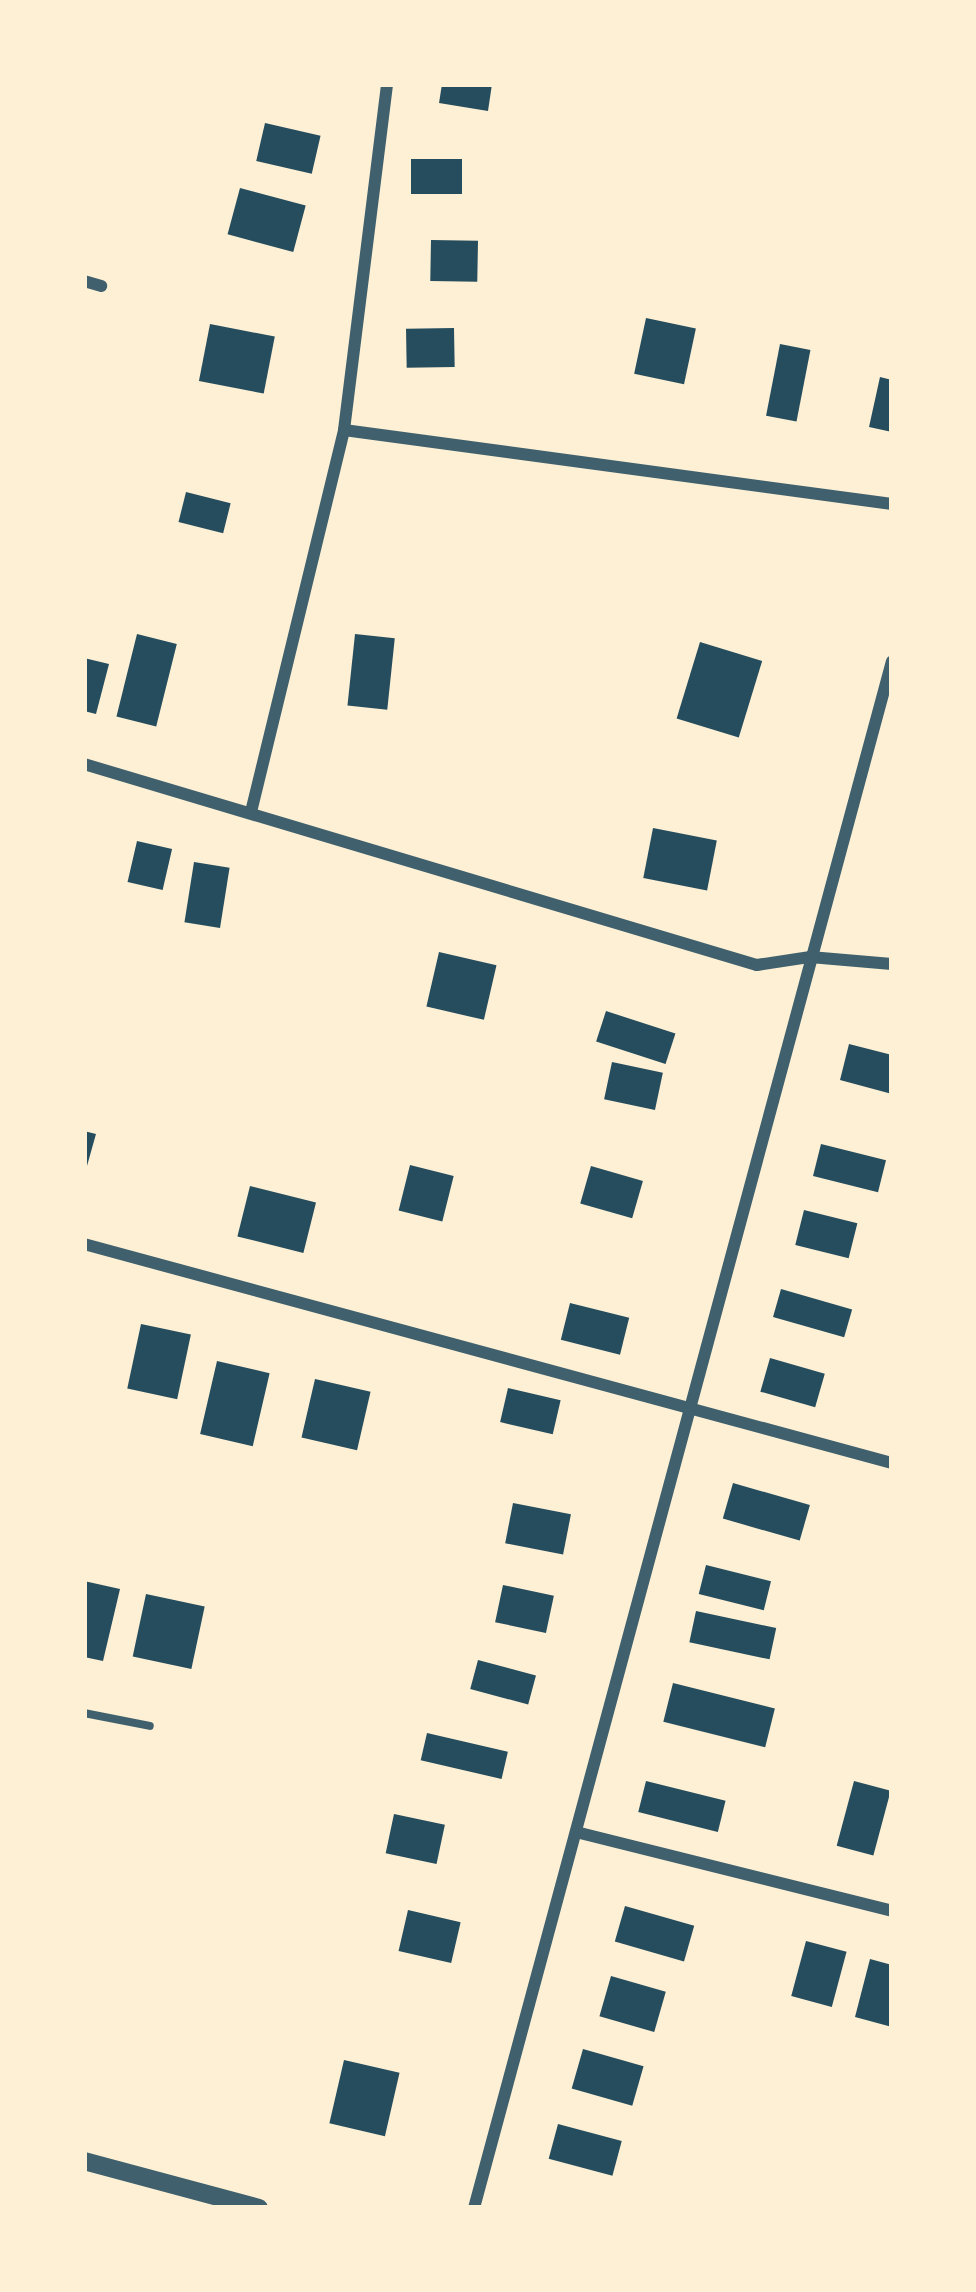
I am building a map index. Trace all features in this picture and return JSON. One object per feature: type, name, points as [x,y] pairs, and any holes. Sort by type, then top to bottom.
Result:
[{"type":"street","points":[[251,812],[344,430],[387,84]]},
{"type":"street","points":[[84,281],[101,286]]},
{"type":"street","points":[[344,430],[892,504]]},
{"type":"street","points":[[474,2208],[892,661]]},
{"type":"street","points":[[84,764],[757,965],[810,957],[892,964]]},
{"type":"street","points":[[84,1244],[692,1404],[892,1463]]},
{"type":"street","points":[[576,1832],[892,1911]]},
{"type":"street","points":[[84,2161],[259,2208]]},
{"type":"lane","points":[[84,1713],[150,1726]]},
{"type":"building","points":[[442,84],[492,84],[488,111],[439,103]]},
{"type":"building","points":[[265,123],[321,136],[312,174],[256,161]]},
{"type":"building","points":[[411,159],[462,159],[462,194],[411,194]]},
{"type":"building","points":[[240,188],[306,206],[293,252],[228,234]]},
{"type":"building","points":[[431,240],[478,241],[477,282],[430,281]]},
{"type":"building","points":[[646,318],[696,329],[684,384],[634,374]]},
{"type":"building","points":[[210,324],[275,337],[264,394],[199,381]]},
{"type":"building","points":[[454,328],[455,367],[407,368],[406,329]]},
{"type":"building","points":[[780,344],[810,350],[797,422],[766,416]]},
{"type":"building","points":[[880,377],[892,380],[892,432],[869,427]]},
{"type":"building","points":[[186,492],[231,503],[223,533],[179,522]]},
{"type":"building","points":[[137,634],[177,644],[156,726],[116,716]]},
{"type":"building","points":[[355,634],[395,638],[387,710],[347,706]]},
{"type":"building","points":[[700,642],[762,661],[739,738],[677,719]]},
{"type":"building","points":[[84,658],[109,664],[96,714],[84,711]]},
{"type":"building","points":[[653,828],[717,840],[707,890],[643,878]]},
{"type":"building","points":[[137,841],[172,849],[163,890],[128,882]]},
{"type":"building","points":[[194,862],[230,868],[220,928],[184,922]]},
{"type":"building","points":[[439,952],[496,965],[484,1020],[426,1007]]},
{"type":"building","points":[[606,1011],[675,1034],[666,1064],[596,1041]]},
{"type":"building","points":[[849,1044],[892,1055],[892,1094],[840,1080]]},
{"type":"building","points":[[612,1062],[663,1073],[655,1110],[604,1099]]},
{"type":"building","points":[[84,1131],[96,1134],[85,1173],[84,1173]]},
{"type":"building","points":[[821,1144],[886,1160],[878,1192],[813,1176]]},
{"type":"building","points":[[410,1165],[454,1176],[442,1221],[399,1211]]},
{"type":"building","points":[[591,1166],[643,1181],[632,1218],[580,1203]]},
{"type":"building","points":[[250,1186],[316,1202],[303,1253],[237,1236]]},
{"type":"building","points":[[804,1210],[857,1223],[849,1258],[795,1245]]},
{"type":"building","points":[[781,1289],[852,1309],[844,1337],[773,1317]]},
{"type":"building","points":[[570,1303],[629,1318],[620,1355],[561,1340]]},
{"type":"building","points":[[141,1324],[191,1335],[177,1399],[127,1389]]},
{"type":"building","points":[[770,1358],[825,1374],[815,1407],[760,1392]]},
{"type":"building","points":[[217,1361],[270,1373],[253,1446],[200,1434]]},
{"type":"building","points":[[315,1379],[371,1392],[357,1450],[302,1437]]},
{"type":"building","points":[[508,1388],[561,1400],[553,1434],[500,1422]]},
{"type":"building","points":[[733,1483],[810,1505],[800,1541],[723,1519]]},
{"type":"building","points":[[513,1503],[571,1514],[563,1555],[505,1543]]},
{"type":"building","points":[[706,1565],[771,1581],[764,1610],[699,1594]]},
{"type":"building","points":[[84,1581],[120,1589],[103,1661],[84,1657]]},
{"type":"building","points":[[503,1585],[554,1596],[546,1633],[495,1622]]},
{"type":"building","points":[[146,1594],[205,1606],[191,1669],[133,1657]]},
{"type":"building","points":[[696,1611],[776,1628],[770,1659],[689,1642]]},
{"type":"building","points":[[478,1660],[536,1676],[528,1705],[470,1689]]},
{"type":"building","points":[[673,1683],[775,1708],[765,1747],[663,1722]]},
{"type":"building","points":[[427,1733],[508,1752],[502,1779],[421,1760]]},
{"type":"building","points":[[646,1781],[726,1801],[718,1832],[638,1812]]},
{"type":"building","points":[[854,1781],[891,1791],[873,1856],[837,1846]]},
{"type":"building","points":[[394,1814],[445,1825],[437,1864],[386,1853]]},
{"type":"building","points":[[625,1906],[694,1926],[684,1961],[615,1942]]},
{"type":"building","points":[[408,1910],[461,1922],[451,1963],[399,1951]]},
{"type":"building","points":[[806,1941],[847,1952],[832,2007],[791,1996]]},
{"type":"building","points":[[870,1959],[892,1965],[892,2027],[855,2017]]},
{"type":"building","points":[[611,1976],[666,1992],[654,2032],[599,2016]]},
{"type":"building","points":[[583,2049],[644,2066],[632,2106],[572,2088]]},
{"type":"building","points":[[344,2060],[400,2073],[385,2136],[329,2123]]},
{"type":"building","points":[[558,2124],[622,2141],[612,2176],[549,2159]]}]
